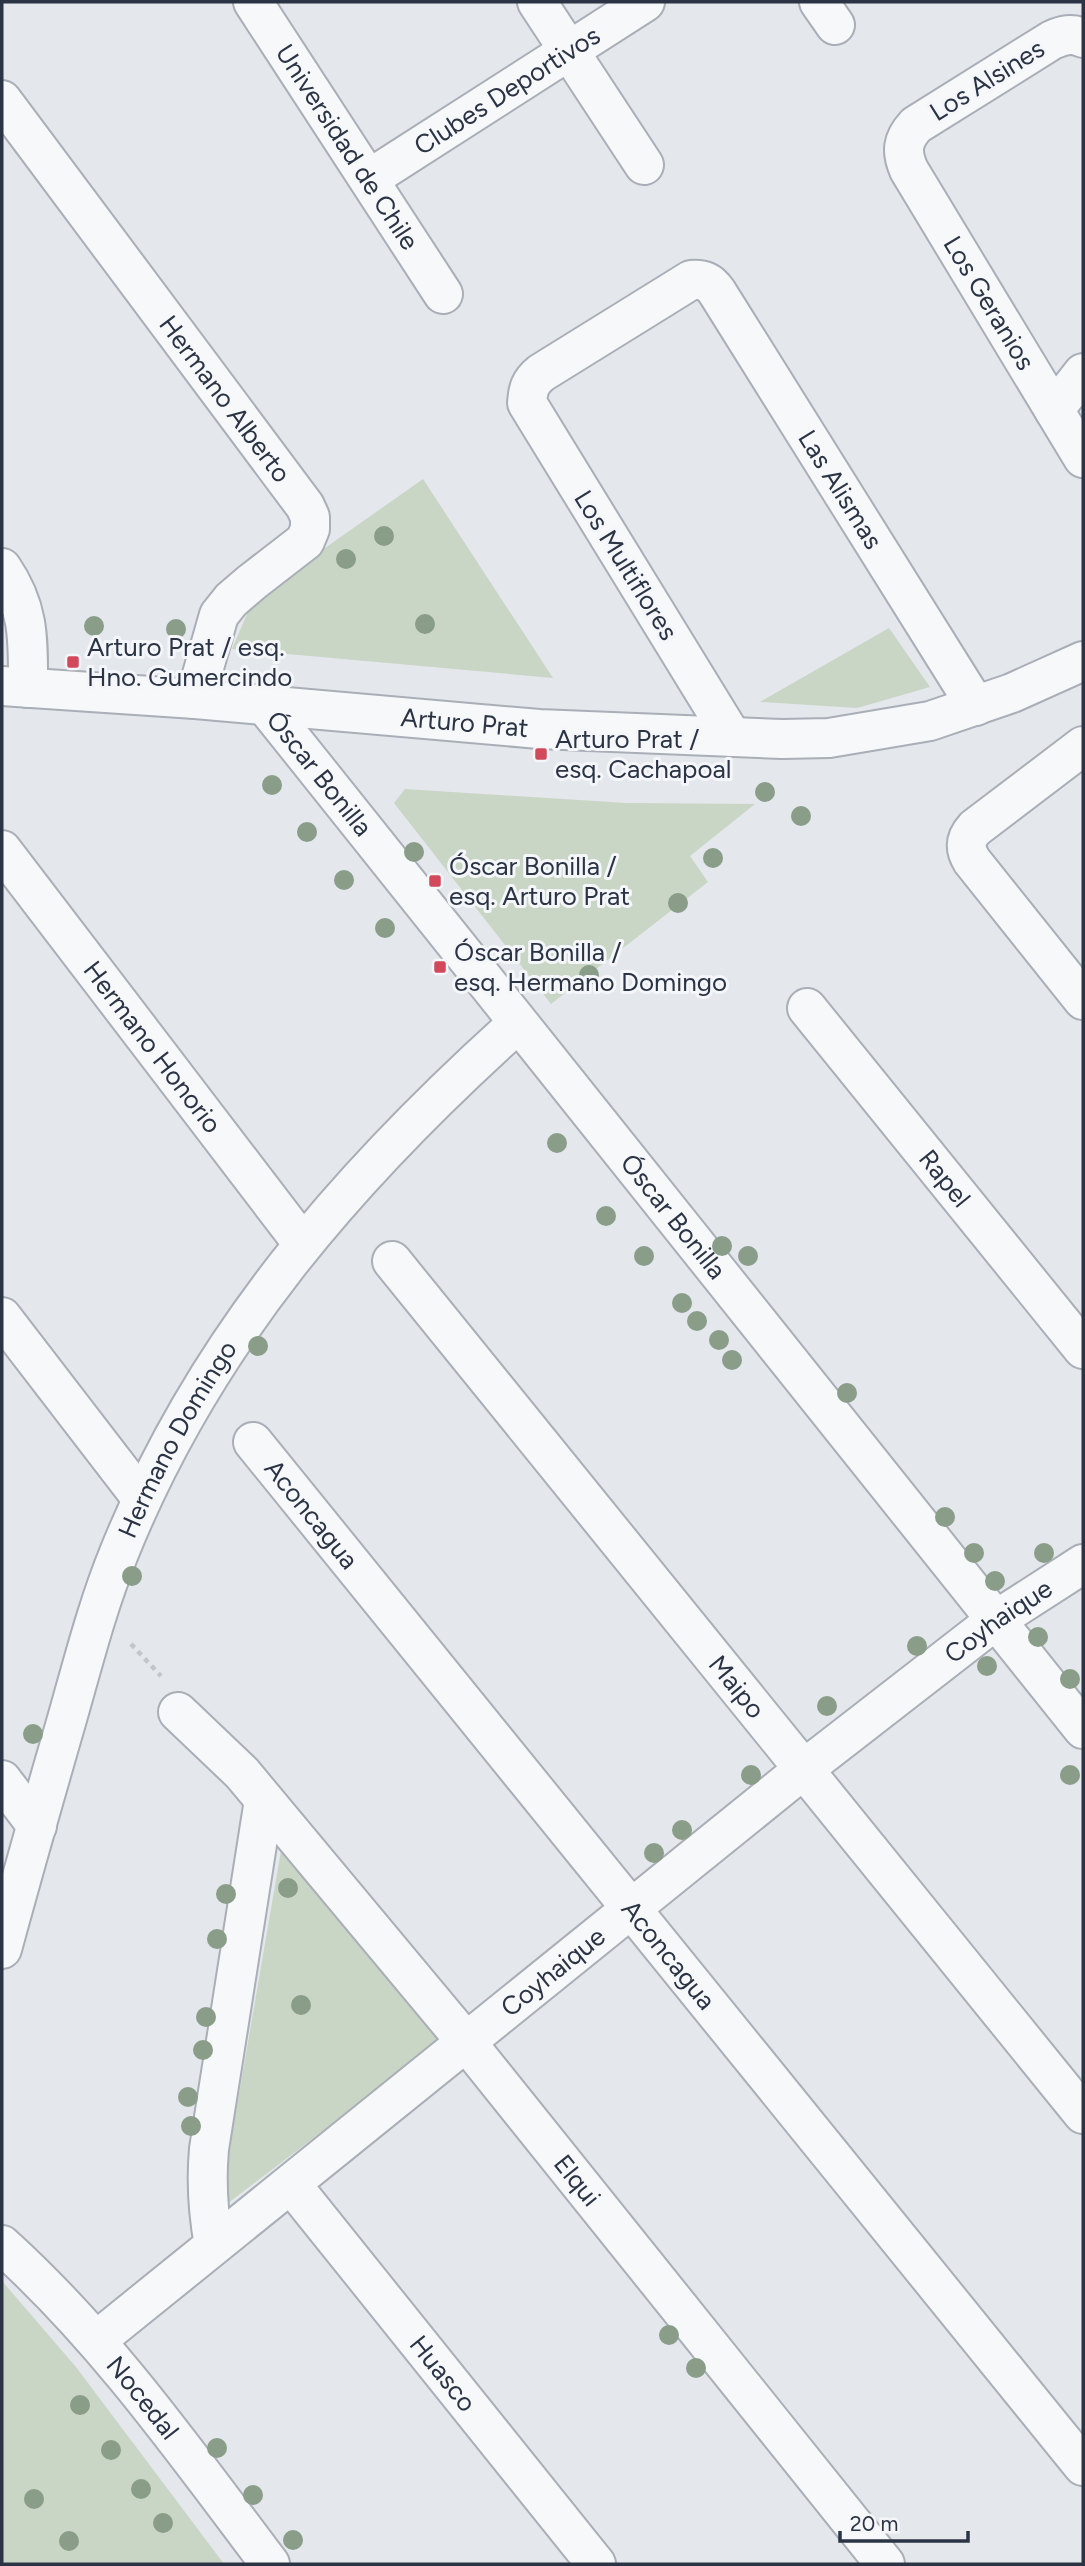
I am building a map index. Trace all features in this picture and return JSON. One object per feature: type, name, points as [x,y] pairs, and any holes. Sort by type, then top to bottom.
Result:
[{"type":"street","name":"Universidad de Chile","points":[[253,2],[443,294]]},
{"type":"street","points":[[537,2],[644,164]]},
{"type":"street","name":"Clubes Deportivos","points":[[369,180],[645,2]]},
{"type":"street","name":"Los Alsines","points":[[903,146],[907,134],[916,125],[1052,40],[1064,35],[1083,38]]},
{"type":"street","name":"Hermano Alberto","points":[[2,100],[305,506],[310,517],[310,529],[305,541],[252,582],[219,615],[195,699]]},
{"type":"street","name":"Los Geranios","points":[[903,146],[904,159],[909,170],[1083,458]]},
{"type":"street","name":"Los Multiflores","points":[[701,279],[681,284],[541,373],[527,391],[527,403],[732,737]]},
{"type":"street","name":"Las Alismas","points":[[701,279],[711,284],[717,292],[976,706]]},
{"type":"street","points":[[1054,410],[1083,373]]},
{"type":"street","points":[[2,568],[20,599],[28,635],[15,687]]},
{"type":"street","name":"Arturo Prat","points":[[15,687],[264,704],[539,729],[782,739],[829,738],[930,721],[1012,693],[1083,661]]},
{"type":"street","name":"Óscar Bonilla","points":[[264,704],[1083,1729]]},
{"type":"street","points":[[1083,746],[975,828],[968,835],[966,843],[967,853],[972,861],[1083,1000]]},
{"type":"street","name":"Hermano Honorio","points":[[2,850],[303,1244]]},
{"type":"street","name":"Rapel","points":[[807,1008],[1083,1349]]},
{"type":"street","name":"Hermano Domingo","points":[[2,1949],[98,1608],[142,1499],[171,1439],[204,1382],[251,1312],[303,1244],[397,1138],[518,1023]]},
{"type":"street","name":"Maipo","points":[[391,1261],[1083,2113]]},
{"type":"street","points":[[2,1317],[142,1499]]},
{"type":"street","name":"Aconcagua","points":[[253,1442],[1083,2466]]},
{"type":"street","name":"Coyhaique","points":[[97,2340],[804,1769],[996,1620],[1083,1564]]},
{"type":"street","name":"Elqui","points":[[178,1712],[218,1748],[264,1800],[467,2043],[885,2564]]},
{"type":"street","points":[[2,1780],[37,1826]]},
{"type":"street","points":[[214,2245],[208,2216],[206,2185],[209,2149],[264,1800]]},
{"type":"street","name":"Huasco","points":[[291,2183],[596,2564]]},
{"type":"street","name":"Nocedal","points":[[2,2245],[97,2340],[145,2398],[271,2564]]},
{"type":"path","points":[[98,1608],[163,1678],[178,1712]]},
{"type":"green space","points":[[423,479],[553,678],[232,649],[254,598]]},
{"type":"green space","points":[[889,628],[930,687],[857,708],[760,702]]},
{"type":"green space","points":[[405,789],[626,803],[755,804],[690,856],[708,882],[551,1004],[394,803]]},
{"type":"green space","points":[[282,1845],[445,2038],[219,2210]]},
{"type":"green space","points":[[2,2281],[76,2367],[224,2564],[2,2564]]},
{"type":"place","name":"Arturo Prat / esq. Hno. Gumercindo","points":[[73,662]]},
{"type":"place","name":"Arturo Prat / esq. Cachapoal","points":[[541,754]]},
{"type":"place","name":"Óscar Bonilla / esq. Arturo Prat","points":[[435,881]]},
{"type":"place","name":"Óscar Bonilla / esq. Hermano Domingo","points":[[440,967]]}]
